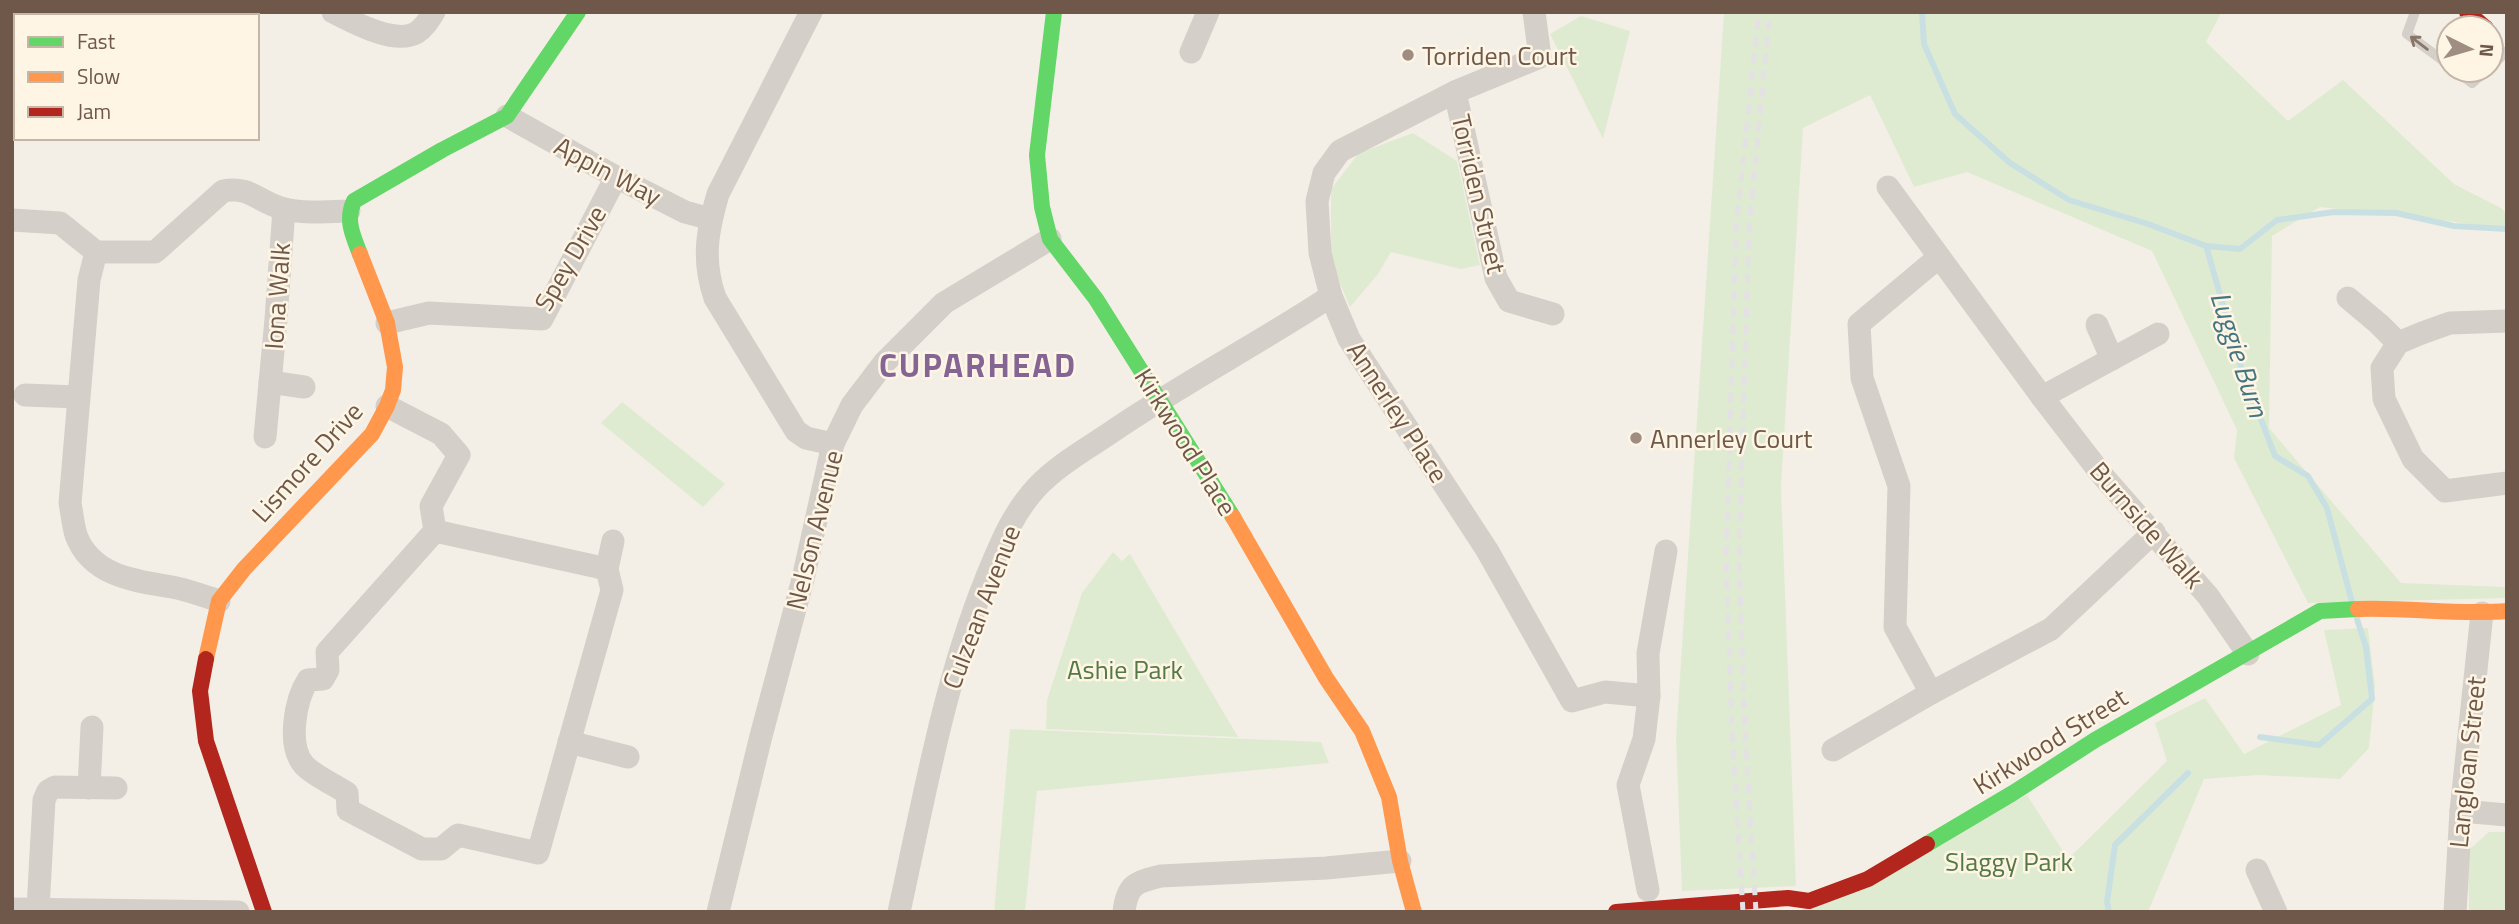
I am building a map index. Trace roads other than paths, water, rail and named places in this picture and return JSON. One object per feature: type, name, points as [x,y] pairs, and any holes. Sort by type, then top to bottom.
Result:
[{"type":"street","points":[[333,12],[377,33],[414,34],[427,24],[434,12]]},
{"type":"street","points":[[12,220],[60,223],[96,252],[155,252],[223,191],[237,188],[284,209],[349,211],[354,201],[442,150],[508,116],[579,12]]},
{"type":"street","points":[[811,12],[718,194],[706,250],[707,275],[715,298],[796,430],[806,439],[833,444]]},
{"type":"street","name":"Kirkwood Place","points":[[1054,12],[1037,155],[1042,207],[1050,239],[1096,299],[1160,399],[1235,520],[1326,678],[1362,731],[1389,797],[1400,861],[1414,912]]},
{"type":"street","points":[[1191,52],[1208,12]]},
{"type":"street","points":[[1513,12],[1535,14]]},
{"type":"street","name":"Torriden Street","points":[[1535,14],[1540,57],[1455,92],[1496,278],[1508,301],[1553,314]]},
{"type":"street","name":"Annerley Place","points":[[1455,92],[1340,150],[1324,173],[1317,201],[1320,253],[1331,296],[1349,339],[1487,550],[1572,701],[1605,692],[1649,696]]},
{"type":"street","name":"Appin Way","points":[[508,116],[616,177],[685,212],[711,219]]},
{"type":"street","name":"Spey Drive","points":[[387,323],[429,313],[542,319],[616,177]]},
{"type":"street","name":"Burnside Walk","points":[[1888,187],[2102,475],[2208,596],[2248,654]]},
{"type":"street","name":"Iona Walk","points":[[265,436],[284,209]]},
{"type":"street","name":"Lismore Drive","points":[[264,912],[206,741],[201,691],[209,640],[219,601],[244,569],[372,433],[393,390],[395,366],[387,323],[350,227],[349,211]]},
{"type":"street","name":"Nelson Avenue","points":[[718,912],[803,579],[833,444],[852,405],[884,363],[944,303],[1050,239]]},
{"type":"street","points":[[96,252],[89,280],[78,397],[71,503],[76,536],[88,555],[104,570],[132,581],[175,588],[219,601]]},
{"type":"street","points":[[1931,694],[1895,627],[1899,486],[1862,378],[1859,324],[1939,257]]},
{"type":"street","name":"Culzean Avenue","points":[[899,912],[942,712],[971,617],[1006,530],[1017,511],[1058,468],[1160,399],[1292,322],[1331,296]]},
{"type":"street","points":[[2348,298],[2398,343]]},
{"type":"street","points":[[2507,321],[2450,323],[2398,343],[2382,368],[2385,399],[2413,459],[2445,491],[2507,483]]},
{"type":"street","points":[[2097,325],[2112,359]]},
{"type":"street","points":[[2042,397],[2158,334]]},
{"type":"street","name":"Iona Walk","points":[[270,382],[304,387]]},
{"type":"street","points":[[25,395],[78,397]]},
{"type":"street","points":[[387,407],[441,434],[459,455],[431,506],[435,531]]},
{"type":"street","points":[[435,531],[607,569]]},
{"type":"street","points":[[435,531],[327,652],[328,670],[323,679],[308,680],[301,692],[293,738],[303,765],[347,793],[348,810],[422,849],[441,849],[458,835],[538,853],[612,590],[607,569],[613,541]]},
{"type":"street","points":[[1833,750],[2051,629],[2154,532]]},
{"type":"street","points":[[1648,890],[1628,785],[1644,738],[1649,696],[1648,653],[1666,551]]},
{"type":"street","name":"Kirkwood Street","points":[[1616,912],[1788,898],[1809,901],[1868,878],[2013,793],[2106,734],[2320,611],[2369,608],[2482,613],[2507,611]]},
{"type":"street","name":"Langloan Street","points":[[2449,909],[2482,613]]},
{"type":"street","points":[[89,788],[92,727]]},
{"type":"street","points":[[569,742],[628,757]]},
{"type":"street","points":[[38,909],[44,800],[48,791],[55,787],[116,788]]},
{"type":"street","points":[[2461,811],[2507,815]]},
{"type":"street","points":[[1124,912],[1126,896],[1131,887],[1143,880],[1161,876],[1326,869],[1400,861]]},
{"type":"street","points":[[2257,870],[2276,912]]},
{"type":"street","points":[[12,909],[238,912]]},
{"type":"lane","points":[[2415,12],[2407,34],[2435,55]]},
{"type":"waterway","name":"Luggie Burn","points":[[1922,12],[1924,44],[1955,114],[2010,163],[2069,200],[2148,224],[2206,246],[2242,370],[2275,456],[2308,476],[2327,508],[2352,602]]},
{"type":"waterway","points":[[2206,246],[2240,249],[2277,220],[2334,212],[2396,213],[2454,226],[2507,229]]},
{"type":"waterway","name":"Luggie Burn","points":[[2260,737],[2319,745],[2372,699],[2366,647],[2357,619]]},
{"type":"waterway","name":"Luggie Burn","points":[[2109,912],[2107,902],[2115,845],[2188,773]]},
{"type":"railway","points":[[1743,912],[1732,732],[1726,556],[1736,229],[1759,12]]},
{"type":"railway","points":[[1756,912],[1745,733],[1739,558],[1749,230],[1769,21]]},
{"type":"place","name":"Torriden Court","points":[[1408,55]]},
{"type":"place","name":"Annerley Court","points":[[1636,438]]},
{"type":"district","name":"CUPARHEAD","points":[[978,365]]},
{"type":"park label","name":"Ashie Park","points":[[1125,669]]},
{"type":"park label","name":"Slaggy Park","points":[[2009,861]]}]
